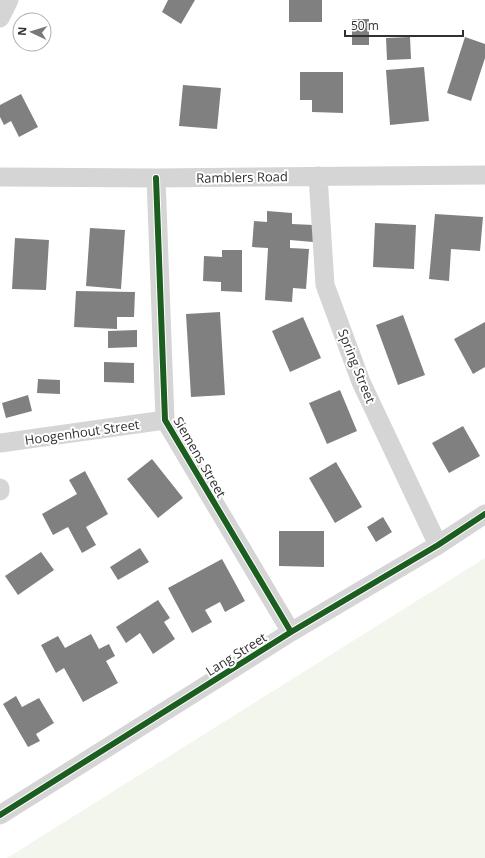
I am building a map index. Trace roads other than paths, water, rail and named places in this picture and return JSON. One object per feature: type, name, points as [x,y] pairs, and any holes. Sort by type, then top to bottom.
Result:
[{"type":"street","points":[[0,18],[9,0]]},
{"type":"street","name":"Ramblers Road","points":[[0,177],[156,178],[485,175]]},
{"type":"street","name":"Spring Street","points":[[318,176],[325,284],[361,382],[438,545]]},
{"type":"street","name":"Siemens Street","points":[[156,178],[165,420],[291,632]]},
{"type":"street","name":"Hoogenhout Street","points":[[0,443],[165,420]]},
{"type":"street","name":"Lang Street","points":[[0,815],[291,632],[438,545],[485,514]]}]
